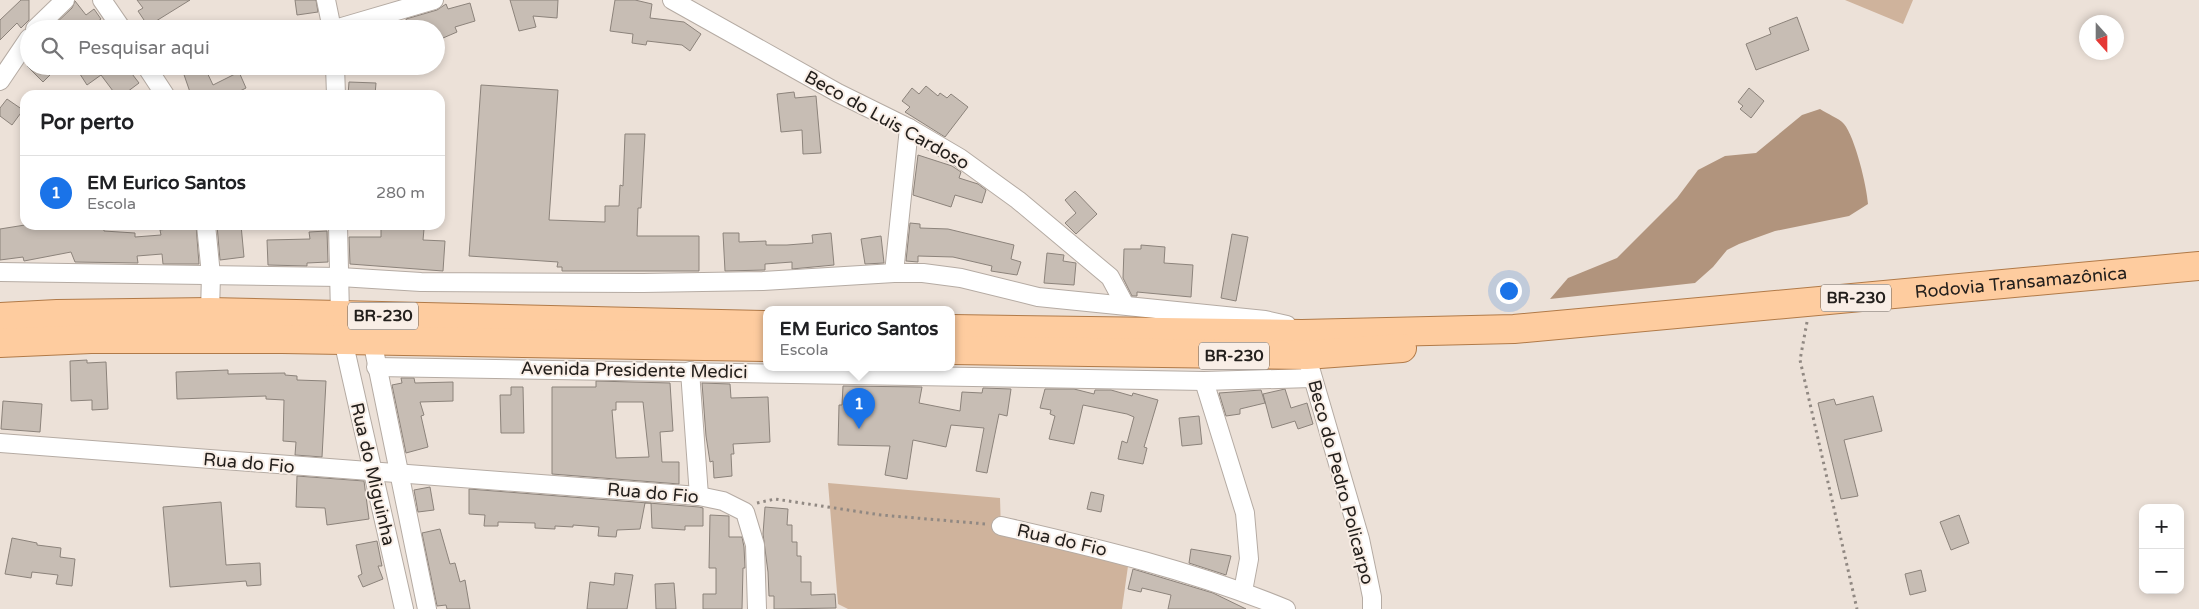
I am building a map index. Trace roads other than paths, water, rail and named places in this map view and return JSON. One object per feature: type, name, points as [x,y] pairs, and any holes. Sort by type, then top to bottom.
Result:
[{"type":"main road","name":"Rodovia Transamazônica","points":[[1307,356],[1514,328],[2199,266]]},
{"type":"main road","name":"BR-230","points":[[0,318],[57,314],[210,312],[261,327]]},
{"type":"main road","name":"BR-230","points":[[0,343],[91,339],[261,327],[428,328],[763,325]]},
{"type":"main road","name":"BR-230","points":[[342,328],[372,340],[428,328],[763,347]]},
{"type":"main road","name":"BR-230","points":[[955,329],[1307,356]]},
{"type":"main road","name":"BR-230","points":[[955,350],[1307,356]]},
{"type":"street","points":[[44,20],[65,0]]},
{"type":"street","points":[[102,0],[116,20]]},
{"type":"street","points":[[326,0],[331,20]]},
{"type":"street","points":[[364,20],[434,0]]},
{"type":"street","name":"Beco do Luis Cardoso","points":[[672,0],[838,93],[908,128],[960,158],[1018,200],[1110,277],[1125,305]]},
{"type":"street","points":[[0,81],[20,51]]},
{"type":"street","points":[[152,75],[161,90]]},
{"type":"street","points":[[335,75],[336,90]]},
{"type":"street","points":[[894,273],[908,128]]},
{"type":"street","points":[[206,230],[211,275],[210,312]]},
{"type":"street","name":"Rua do Miguinha","points":[[338,230],[342,328],[404,609]]},
{"type":"street","points":[[0,272],[340,277],[421,282],[717,283],[923,273],[961,278],[1038,297],[1265,320],[1292,327],[1307,356]]},
{"type":"street","name":"Rua do Miguinha","points":[[372,340],[427,609]]},
{"type":"street","name":"Avenida Presidente Medici","points":[[376,367],[1204,381],[1307,356]]},
{"type":"street","name":"Beco do Pedro Policarpo","points":[[1307,356],[1360,539],[1371,589],[1372,609]]},
{"type":"street","points":[[690,371],[699,496]]},
{"type":"street","points":[[1204,381],[1245,513],[1249,559],[1243,591]]},
{"type":"street","name":"Rua do Fio","points":[[0,443],[399,475],[699,496],[724,501],[745,512],[755,545],[757,609]]},
{"type":"street","name":"Rua do Fio","points":[[1000,526],[1140,559],[1243,591],[1286,609]]},
{"type":"place","name":"EM Eurico Santos","points":[[859,429]]}]
